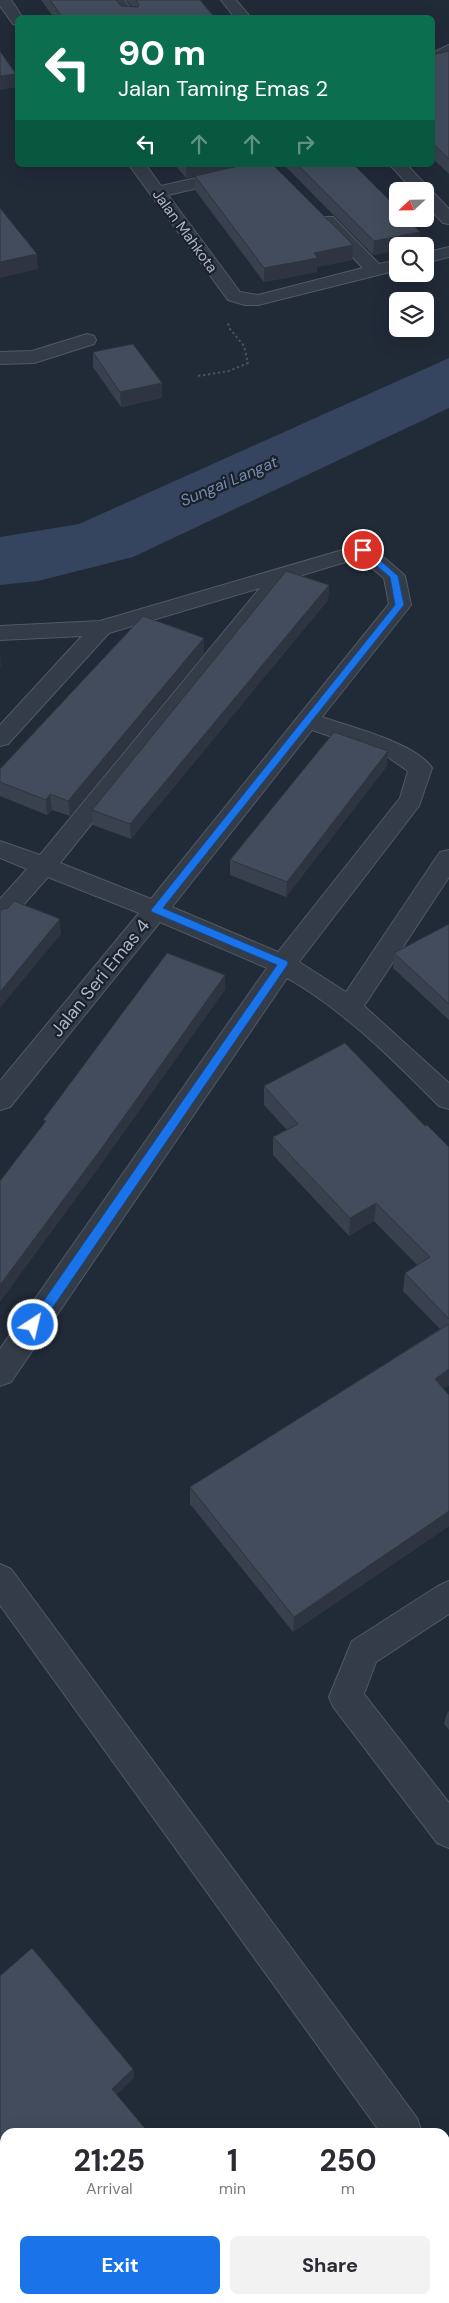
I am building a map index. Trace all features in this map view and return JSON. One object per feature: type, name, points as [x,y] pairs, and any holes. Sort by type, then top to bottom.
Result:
[{"type":"street","points":[[116,0],[128,15]]},
{"type":"street","points":[[228,0],[241,15]]},
{"type":"street","points":[[2,1],[15,17]]},
{"type":"street","points":[[435,57],[449,50]]},
{"type":"street","name":"Jalan Mahkota","points":[[138,167],[239,298]]},
{"type":"street","points":[[400,167],[414,182]]},
{"type":"street","points":[[157,192],[243,172]]},
{"type":"street","points":[[434,203],[449,219]]},
{"type":"street","points":[[313,207],[375,271]]},
{"type":"street","points":[[434,256],[449,252]]},
{"type":"street","points":[[239,298],[258,300],[389,267]]},
{"type":"street","points":[[0,358],[34,357],[87,340]]},
{"type":"street","name":"Jalan Seri Emas 4","points":[[0,1100],[156,910],[400,605],[394,576],[363,550],[282,574]]},
{"type":"street","points":[[0,633],[102,628],[282,574]]},
{"type":"street","points":[[0,915],[44,866],[282,574]]},
{"type":"street","points":[[0,739],[102,628]]},
{"type":"street","points":[[0,1373],[283,964],[411,800],[420,768],[393,750],[307,720]]},
{"type":"street","points":[[0,849],[156,910],[283,964],[314,983],[390,1040],[449,1099]]},
{"type":"street","points":[[349,1008],[449,858]]},
{"type":"street","points":[[0,1579],[400,2128]]},
{"type":"street","points":[[449,1596],[364,1652],[346,1697],[449,1830]]},
{"type":"path","points":[[198,376],[229,371],[248,363],[244,346],[230,328],[225,315],[239,298]]},
{"type":"water","name":"Sungai Langat","points":[[449,358],[449,408],[133,557],[38,581],[0,585],[0,537],[79,524]]},
{"type":"building","points":[[50,0],[116,0],[121,6],[138,7],[139,5],[136,0],[200,0],[212,15],[61,15]]},
{"type":"building","points":[[0,51],[15,74],[0,76]]},
{"type":"building","points":[[449,51],[449,159],[435,146],[435,54]]},
{"type":"building","points":[[234,167],[275,167],[353,245],[314,253],[318,258],[264,268],[195,176]]},
{"type":"building","points":[[300,167],[356,167],[389,200],[389,228],[416,228],[420,232],[374,241]]},
{"type":"building","points":[[0,208],[37,254],[0,262]]},
{"type":"building","points":[[133,344],[162,383],[120,392],[93,352]]},
{"type":"building","points":[[286,571],[329,585],[130,824],[92,810]]},
{"type":"building","points":[[143,616],[204,638],[68,801],[50,794],[46,800],[0,782],[0,769]]},
{"type":"building","points":[[334,732],[388,751],[287,882],[230,860]]},
{"type":"building","points":[[14,901],[60,919],[0,992],[0,910],[8,908]]},
{"type":"building","points":[[449,924],[449,1004],[394,953]]},
{"type":"building","points":[[167,953],[225,975],[104,1145],[0,1285],[0,1181],[46,1121],[43,1120]]},
{"type":"building","points":[[345,1043],[425,1126],[427,1125],[449,1147],[449,1319],[405,1273],[430,1257],[376,1203],[350,1218],[273,1137],[298,1124],[264,1086]]},
{"type":"building","points":[[449,1324],[449,1369],[435,1379],[449,1395],[449,1511],[294,1617],[190,1487]]},
{"type":"building","points":[[32,1948],[133,2069],[112,2089],[145,2128],[0,2128],[0,1976]]},
{"type":"route","points":[[33,1325],[283,964],[156,910],[400,605],[394,576],[363,550]]}]
